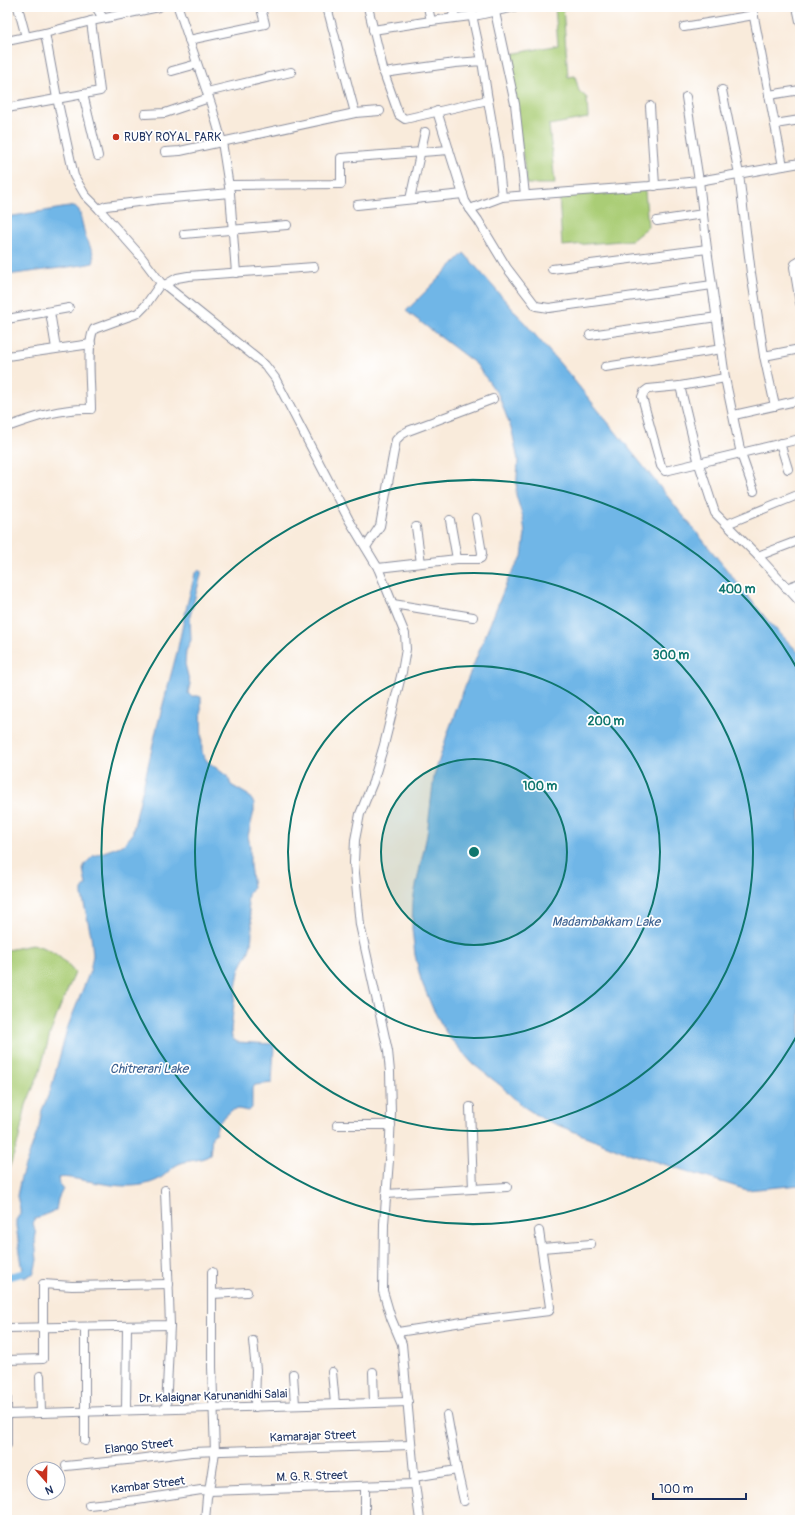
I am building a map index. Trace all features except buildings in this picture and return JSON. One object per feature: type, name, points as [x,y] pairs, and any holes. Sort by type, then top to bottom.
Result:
[{"type":"street","points":[[18,7],[26,37]]},
{"type":"street","points":[[96,7],[103,18]]},
{"type":"street","points":[[7,40],[45,33],[103,18],[159,7]]},
{"type":"street","points":[[178,7],[208,95],[222,142],[230,189],[236,273]]},
{"type":"street","points":[[327,7],[356,113]]},
{"type":"street","points":[[368,7],[384,73],[399,115],[402,118],[405,119],[488,100]]},
{"type":"street","points":[[428,7],[431,21]]},
{"type":"street","points":[[452,18],[456,7]]},
{"type":"street","points":[[373,30],[472,16],[514,7]]},
{"type":"street","points":[[797,7],[800,21]]},
{"type":"street","points":[[189,40],[265,24],[261,8]]},
{"type":"street","points":[[684,27],[753,11],[783,166]]},
{"type":"street","points":[[495,12],[515,104],[524,195]]},
{"type":"street","points":[[472,16],[482,61],[498,158],[502,197]]},
{"type":"street","points":[[7,108],[100,90],[91,21]]},
{"type":"street","points":[[45,33],[74,176],[84,195],[99,209],[139,254],[163,284],[265,365],[275,378],[349,520],[378,568],[405,634],[406,649],[402,672],[384,745],[357,826],[354,863],[360,925],[388,1051],[391,1125],[384,1224],[383,1292],[391,1318],[402,1344],[411,1445],[420,1520]]},
{"type":"street","points":[[384,73],[455,63],[482,61]]},
{"type":"street","points":[[172,71],[197,64]]},
{"type":"street","points":[[145,114],[165,113],[208,95],[291,72]]},
{"type":"street","points":[[722,90],[739,174],[751,273],[764,356],[775,406]]},
{"type":"street","points":[[769,95],[800,90]]},
{"type":"street","points":[[83,94],[98,156]]},
{"type":"street","points":[[686,97],[699,181],[725,378],[741,454],[754,490]]},
{"type":"street","points":[[650,106],[655,186]]},
{"type":"street","points":[[165,152],[180,151],[356,113],[380,111]]},
{"type":"street","points":[[437,111],[448,150],[463,194],[470,209],[507,268],[536,306],[541,308],[549,308],[712,285]]},
{"type":"street","points":[[775,124],[800,120]]},
{"type":"street","points":[[410,199],[425,132]]},
{"type":"street","points":[[99,209],[106,206],[230,189],[341,184],[341,158],[448,150]]},
{"type":"street","points":[[470,209],[502,197],[655,186],[699,181],[800,163]]},
{"type":"street","points":[[357,205],[463,194]]},
{"type":"street","points":[[656,221],[703,214]]},
{"type":"street","points":[[184,234],[286,224]]},
{"type":"street","points":[[552,269],[707,249]]},
{"type":"street","points":[[800,261],[794,267],[800,303]]},
{"type":"street","points":[[7,427],[46,414],[74,408],[92,409],[92,332],[94,329],[138,312],[145,306],[163,284],[177,278],[188,276],[314,267]]},
{"type":"street","points":[[7,319],[69,308]]},
{"type":"street","points":[[50,312],[56,348]]},
{"type":"street","points":[[590,335],[717,318]]},
{"type":"street","points":[[7,356],[91,344]]},
{"type":"street","points":[[605,367],[722,349]]},
{"type":"street","points":[[764,356],[800,349]]},
{"type":"street","points":[[725,378],[680,386],[648,389],[644,392],[642,397],[662,468],[667,472],[800,439]]},
{"type":"street","points":[[680,386],[699,464],[715,513],[758,556],[800,602]]},
{"type":"street","points":[[366,547],[380,526],[385,504],[394,444],[396,440],[408,431],[493,399]]},
{"type":"street","points":[[734,415],[800,400]]},
{"type":"street","points":[[780,444],[788,469]]},
{"type":"street","points":[[727,524],[800,494]]},
{"type":"street","points":[[378,568],[457,559],[479,559],[482,556],[476,518]]},
{"type":"street","points":[[450,520],[457,559]]},
{"type":"street","points":[[416,526],[421,563]]},
{"type":"street","points":[[758,556],[800,540]]},
{"type":"street","points":[[786,588],[800,583]]},
{"type":"street","points":[[393,604],[473,616]]},
{"type":"street","points":[[470,1107],[473,1189]]},
{"type":"street","points":[[337,1125],[391,1125]]},
{"type":"street","points":[[386,1194],[507,1187]]},
{"type":"street","points":[[165,1190],[170,1325],[166,1409]]},
{"type":"street","points":[[398,1332],[469,1320],[549,1311],[550,1307],[539,1231]]},
{"type":"street","points":[[542,1248],[591,1244]]},
{"type":"street","points":[[205,1520],[207,1498],[210,1492],[215,1452],[212,1367],[212,1272]]},
{"type":"street","points":[[7,1360],[43,1359],[43,1284],[72,1286],[169,1284]]},
{"type":"street","points":[[212,1294],[247,1292]]},
{"type":"street","points":[[7,1328],[170,1325]]},
{"type":"street","points":[[126,1410],[127,1326]]},
{"type":"street","points":[[85,1327],[85,1441]]},
{"type":"street","points":[[253,1342],[256,1370],[255,1407]]},
{"type":"street","points":[[332,1372],[335,1404]]},
{"type":"street","points":[[373,1372],[374,1403]]},
{"type":"street","points":[[7,1374],[8,1445]]},
{"type":"street","points":[[294,1374],[295,1405]]},
{"type":"street","points":[[40,1376],[41,1413]]},
{"type":"street","name":"Dr. Kalaignar Karunanidhi Salai","points":[[7,1414],[408,1402]]},
{"type":"street","points":[[447,1415],[464,1500]]},
{"type":"street","name":"Kamarajar Street","points":[[215,1452],[411,1445]]},
{"type":"street","name":"Elango Street","points":[[66,1466],[191,1452],[215,1452]]},
{"type":"street","name":"M. G. R. Street","points":[[210,1492],[365,1487],[415,1480],[457,1470]]},
{"type":"street","points":[[365,1487],[365,1520]]},
{"type":"street","name":"Kambar Street","points":[[89,1505],[137,1500],[201,1490],[210,1492]]},
{"type":"green space","points":[[555,7],[563,7],[568,77],[575,76],[579,91],[587,98],[588,118],[549,125],[555,184],[527,184],[507,55],[558,45]]},
{"type":"green space","points":[[645,190],[648,227],[632,240],[562,246],[559,196]]},
{"type":"green space","points":[[32,945],[45,948],[56,954],[75,973],[50,1034],[40,1071],[26,1105],[18,1142],[7,1174],[7,950]]},
{"type":"water","points":[[75,206],[79,210],[85,235],[93,253],[93,263],[7,275],[7,217]]},
{"type":"water","name":"Madambakkam Lake","points":[[464,253],[569,374],[768,621],[800,654],[800,1185],[747,1190],[622,1151],[543,1119],[521,1105],[500,1085],[473,1064],[448,1036],[433,1009],[421,980],[415,955],[412,928],[413,900],[427,835],[434,776],[448,732],[467,681],[509,577],[522,557],[525,534],[523,518],[516,495],[518,460],[512,431],[499,396],[476,364],[406,311]]},
{"type":"water","name":"Chitrerari Lake","points":[[199,570],[201,571],[201,575],[190,616],[191,640],[186,651],[185,664],[190,684],[188,693],[191,696],[201,697],[202,753],[207,761],[228,777],[231,785],[248,795],[254,803],[254,811],[248,836],[253,888],[247,901],[252,921],[252,940],[239,972],[231,1030],[232,1038],[237,1042],[272,1044],[274,1046],[272,1083],[255,1085],[252,1089],[252,1108],[249,1111],[238,1109],[232,1110],[218,1123],[215,1134],[212,1136],[210,1155],[202,1159],[183,1162],[172,1168],[161,1178],[155,1181],[147,1184],[122,1186],[69,1178],[58,1178],[63,1189],[58,1199],[56,1210],[35,1219],[33,1223],[36,1234],[35,1240],[37,1260],[34,1273],[24,1278],[16,1226],[16,1220],[20,1214],[17,1196],[21,1177],[39,1127],[42,1110],[51,1089],[67,1029],[90,971],[93,955],[91,935],[82,895],[82,890],[86,885],[83,869],[85,864],[93,856],[123,845],[132,835],[157,727],[177,652],[187,605],[195,574]]},
{"type":"waterway","points":[[7,1277],[24,1273]]},
{"type":"place","name":"RUBY ROYAL PARK","points":[[116,137]]}]
